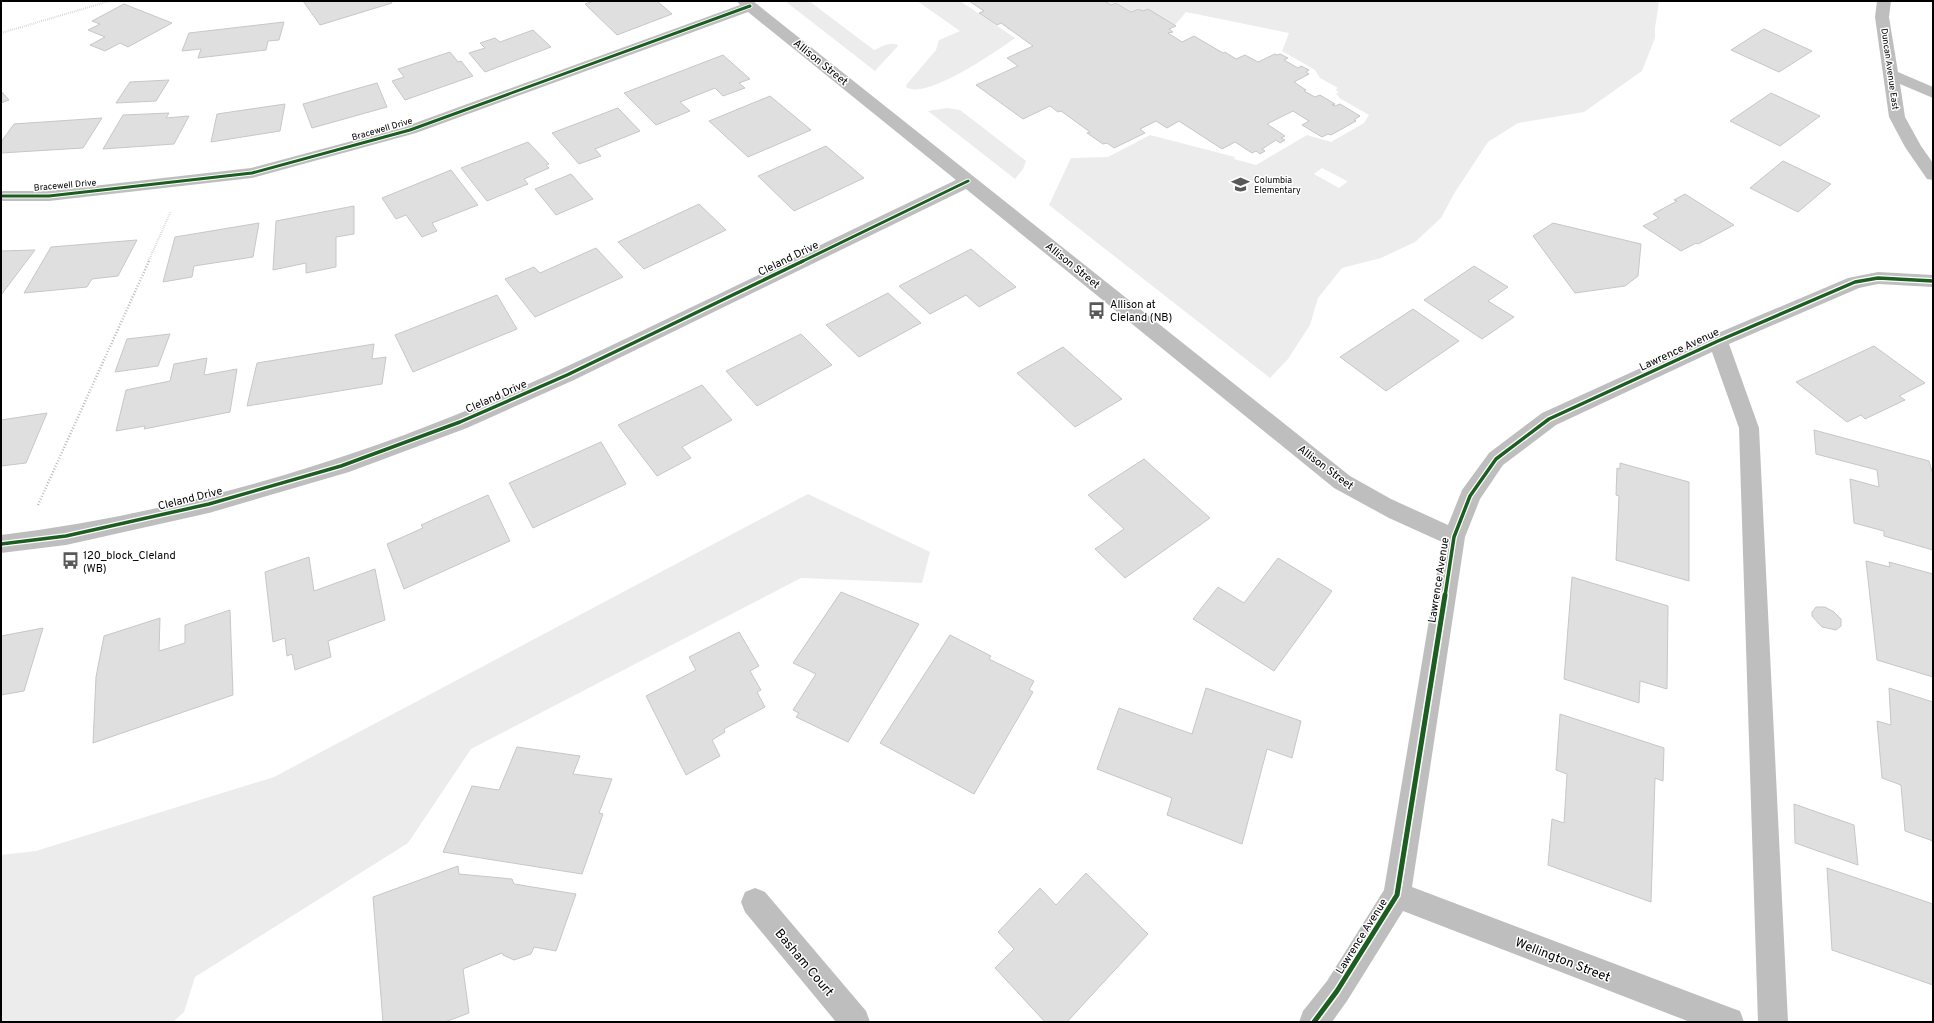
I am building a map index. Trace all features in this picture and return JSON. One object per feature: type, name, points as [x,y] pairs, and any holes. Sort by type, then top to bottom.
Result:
[{"type":"street","name":"Duncan Avenue East","points":[[1884,1],[1882,17],[1892,75],[1897,117],[1913,147],[1933,175]]},
{"type":"street","name":"Bracewell Drive","points":[[1,196],[49,196],[252,173],[410,130],[747,3]]},
{"type":"street","name":"Allison Street","points":[[747,3],[1342,482],[1371,500],[1401,515],[1454,537]]},
{"type":"street","points":[[1892,75],[1933,93]]},
{"type":"street","name":"Cleland Drive","points":[[1,544],[66,536],[209,504],[341,466],[460,422],[567,375],[968,181]]},
{"type":"street","name":"Lawrence Avenue","points":[[1314,1022],[1337,991],[1397,895],[1454,537],[1470,496],[1496,459],[1549,419],[1718,341],[1855,282],[1878,278],[1933,281]]},
{"type":"street","points":[[1718,341],[1749,428],[1773,1022]]},
{"type":"street","name":"Wellington Street","points":[[1397,895],[1728,1022]]},
{"type":"street","name":"Basham Court","points":[[755,902],[855,1022]]},
{"type":"path","points":[[1,33],[110,1]]},
{"type":"path","points":[[21,542],[185,181]]},
{"type":"shaded area","points":[[785,1],[809,1],[874,50],[889,44],[898,45],[875,71]]},
{"type":"shaded area","points":[[917,1],[960,1],[1015,38],[978,63],[944,81],[929,87],[915,89],[906,87],[936,50],[939,40],[960,31]]},
{"type":"shaded area","name":"Columbia Elementary","points":[[1105,1],[1659,1],[1655,38],[1642,71],[1584,112],[1518,123],[1488,142],[1455,192],[1441,218],[1415,242],[1381,258],[1342,268],[1318,298],[1310,325],[1288,359],[1270,378],[1049,205],[1071,158],[1108,157],[1150,135],[1235,157],[1234,159],[1256,165],[1307,135],[1331,142],[1364,123],[1369,115],[1341,99],[1336,94],[1339,92],[1335,90],[1338,88],[1320,78],[1315,70],[1282,51],[1289,33],[1186,12],[1175,25],[1148,9],[1143,11],[1138,8],[1131,11],[1116,2],[1111,4]],"holes":[[[1322,168],[1347,181],[1339,188],[1314,174]]]},
{"type":"shaded area","points":[[947,108],[960,110],[1026,161],[1023,169],[1015,179],[928,111]]},
{"type":"shaded area","points":[[808,494],[930,552],[922,583],[801,578],[471,749],[408,843],[195,977],[184,1012],[173,1022],[1,1022],[1,855],[36,851],[274,777]]},
{"type":"building","points":[[303,1],[391,1],[392,3],[320,25]]},
{"type":"building","points":[[594,1],[657,1],[672,14],[617,35],[585,4]]},
{"type":"building","points":[[969,1],[1104,1],[1111,5],[1116,3],[1131,12],[1138,9],[1143,11],[1148,9],[1176,26],[1169,29],[1173,32],[1168,33],[1182,42],[1194,36],[1236,59],[1245,55],[1258,62],[1275,54],[1280,54],[1288,58],[1284,60],[1298,68],[1301,66],[1309,70],[1306,72],[1309,74],[1294,82],[1306,90],[1304,91],[1315,97],[1320,95],[1335,104],[1332,105],[1335,106],[1340,104],[1360,116],[1354,120],[1356,121],[1331,135],[1328,134],[1322,137],[1302,125],[1309,121],[1293,111],[1267,124],[1285,136],[1281,138],[1285,140],[1280,143],[1276,140],[1262,149],[1265,151],[1260,154],[1256,151],[1252,153],[1235,142],[1222,149],[1179,121],[1167,128],[1156,121],[1140,129],[1145,133],[1114,148],[1107,143],[1103,144],[1087,133],[1090,132],[1061,111],[1058,112],[1050,106],[1023,119],[976,85],[1018,66],[1007,58],[1033,46],[1001,23],[997,25],[979,13],[984,11]]},
{"type":"building","points":[[124,4],[172,23],[128,47],[120,43],[105,51],[90,45],[105,37],[88,30],[100,24],[92,21]]},
{"type":"building","points":[[284,22],[279,40],[268,41],[266,50],[198,58],[201,49],[182,51],[189,33]]},
{"type":"building","points":[[1764,29],[1812,51],[1779,72],[1731,50]]},
{"type":"building","points":[[533,30],[551,47],[485,72],[469,53],[485,48],[480,43],[495,38],[500,42]]},
{"type":"building","points":[[450,52],[458,62],[461,61],[473,76],[405,100],[392,81],[404,77],[398,69]]},
{"type":"building","points":[[723,55],[750,79],[739,83],[745,88],[723,96],[715,88],[680,102],[690,111],[656,125],[624,93]]},
{"type":"building","points":[[169,80],[156,101],[116,103],[130,82]]},
{"type":"building","points":[[377,83],[387,107],[312,128],[303,104]]},
{"type":"building","points":[[1,91],[9,100],[1,103]]},
{"type":"building","points":[[1771,93],[1820,116],[1780,146],[1730,121]]},
{"type":"building","points":[[770,96],[811,130],[748,157],[709,121]]},
{"type":"building","points":[[285,104],[280,131],[211,142],[217,114]]},
{"type":"building","points":[[618,108],[640,131],[595,149],[601,156],[579,164],[552,133]]},
{"type":"building","points":[[169,113],[166,118],[189,116],[174,144],[103,149],[123,115]]},
{"type":"building","points":[[102,118],[83,148],[1,153],[1,142],[14,124]]},
{"type":"building","points":[[528,142],[549,164],[546,165],[549,168],[524,179],[528,184],[487,201],[461,168]]},
{"type":"building","points":[[826,146],[864,178],[794,211],[758,176]]},
{"type":"building","points":[[1783,161],[1831,184],[1798,212],[1750,188]]},
{"type":"building","points":[[451,170],[478,205],[432,223],[437,231],[422,237],[406,215],[396,219],[382,198]]},
{"type":"building","points":[[571,174],[593,199],[556,215],[535,189]]},
{"type":"building","points":[[1685,194],[1734,225],[1698,244],[1696,243],[1681,251],[1643,226],[1659,218],[1653,214],[1677,201],[1674,200]]},
{"type":"building","points":[[699,204],[726,230],[644,269],[618,242]]},
{"type":"building","points":[[354,206],[354,234],[336,237],[336,267],[306,273],[306,263],[273,270],[276,221]]},
{"type":"building","points":[[259,223],[253,257],[194,266],[192,277],[163,282],[175,237]]},
{"type":"building","points":[[1553,223],[1641,244],[1638,276],[1625,286],[1575,293],[1533,236]]},
{"type":"building","points":[[137,240],[118,276],[92,279],[87,287],[24,293],[51,247]]},
{"type":"building","points":[[596,248],[623,277],[535,317],[505,279],[534,267],[540,273]]},
{"type":"building","points":[[971,249],[1016,287],[979,307],[966,295],[930,314],[899,286]]},
{"type":"building","points":[[35,250],[1,295],[1,251]]},
{"type":"building","points":[[1474,266],[1508,287],[1488,301],[1514,317],[1482,339],[1424,300]]},
{"type":"building","points":[[888,293],[921,323],[859,357],[826,325]]},
{"type":"building","points":[[497,295],[517,329],[413,372],[395,335]]},
{"type":"building","points":[[1413,309],[1459,341],[1386,391],[1340,357]]},
{"type":"building","points":[[170,334],[158,366],[115,372],[127,339]]},
{"type":"building","points":[[801,334],[832,365],[757,406],[726,371]]},
{"type":"building","points":[[374,344],[372,359],[386,357],[382,384],[247,406],[257,363]]},
{"type":"building","points":[[1874,346],[1925,383],[1899,396],[1905,400],[1865,419],[1861,415],[1847,422],[1796,382]]},
{"type":"building","points":[[1063,347],[1122,399],[1075,427],[1017,373]]},
{"type":"building","points":[[207,358],[204,375],[237,369],[230,412],[144,429],[145,426],[116,431],[126,390],[170,381],[174,364]]},
{"type":"building","points":[[702,385],[732,420],[682,447],[691,458],[657,476],[618,425]]},
{"type":"building","points":[[47,413],[26,463],[1,466],[1,420]]},
{"type":"building","points":[[1814,430],[1929,461],[1933,475],[1933,550],[1884,536],[1884,531],[1854,523],[1850,479],[1879,487],[1877,470],[1816,454]]},
{"type":"building","points":[[601,442],[626,484],[533,528],[509,483]]},
{"type":"building","points":[[1144,459],[1210,518],[1125,578],[1095,549],[1124,529],[1088,495]]},
{"type":"building","points":[[1620,463],[1689,482],[1689,581],[1616,560],[1619,496],[1616,495],[1617,468],[1620,469]]},
{"type":"building","points":[[488,495],[510,541],[404,589],[387,544],[423,528],[421,525]]},
{"type":"building","points":[[309,557],[314,591],[375,569],[385,620],[328,641],[331,657],[295,670],[292,654],[287,656],[285,638],[273,642],[265,572]]},
{"type":"building","points":[[1278,558],[1332,591],[1274,671],[1193,619],[1218,587],[1244,603]]},
{"type":"building","points":[[1866,561],[1890,567],[1889,562],[1933,574],[1933,677],[1877,660]]},
{"type":"building","points":[[1572,577],[1668,606],[1667,689],[1640,681],[1639,703],[1564,679]]},
{"type":"building","points":[[841,592],[919,624],[848,742],[796,717],[799,713],[793,710],[816,674],[793,663]]},
{"type":"building","points":[[1816,607],[1825,607],[1834,612],[1841,619],[1841,626],[1836,630],[1822,627],[1812,616],[1812,612]]},
{"type":"building","points":[[230,610],[233,695],[93,743],[96,677],[104,636],[160,618],[159,651],[185,643],[185,625]]},
{"type":"building","points":[[43,628],[24,691],[1,695],[1,636]]},
{"type":"building","points":[[739,632],[759,666],[750,671],[761,690],[757,692],[765,707],[724,729],[725,732],[712,740],[720,756],[686,775],[646,696],[696,670],[689,657]]},
{"type":"building","points":[[950,635],[991,656],[989,659],[1034,681],[1029,690],[1033,692],[974,794],[880,743]]},
{"type":"building","points":[[1206,688],[1301,721],[1292,758],[1267,749],[1242,844],[1167,815],[1172,798],[1097,769],[1119,708],[1192,734]]},
{"type":"building","points":[[1889,688],[1933,702],[1933,841],[1905,831],[1901,785],[1882,778],[1877,721],[1891,725]]},
{"type":"building","points":[[1560,714],[1664,748],[1663,781],[1655,778],[1651,902],[1548,865],[1552,819],[1564,823],[1567,774],[1556,770]]},
{"type":"building","points":[[517,747],[580,756],[573,774],[612,779],[599,813],[603,814],[582,874],[443,852],[472,786],[499,790]]},
{"type":"building","points":[[1794,804],[1854,825],[1858,865],[1795,843]]},
{"type":"building","points":[[458,866],[459,874],[512,879],[514,884],[576,894],[556,951],[534,947],[531,954],[514,960],[503,955],[502,953],[463,969],[469,1013],[445,1022],[383,1022],[373,897]]},
{"type":"building","points":[[1827,868],[1933,904],[1933,985],[1832,950]]},
{"type":"building","points":[[1086,873],[1148,934],[1067,1022],[1045,1022],[995,968],[1014,949],[998,932],[1040,888],[1056,905]]},
{"type":"cycle path","points":[[1,196],[49,196],[252,173],[410,130],[750,6]]},
{"type":"cycle path","points":[[1,544],[66,536],[209,504],[341,466],[460,422],[567,375],[968,181]]},
{"type":"cycle path","points":[[1314,1022],[1337,991],[1397,895],[1454,537],[1470,496],[1496,459],[1549,419],[1718,341],[1855,282],[1878,278],[1933,281]]},
{"type":"place","name":"Columbia Elementary","points":[[1241,185]]},
{"type":"place","name":"Allison at Cleland (NB)","points":[[1097,310]]},
{"type":"place","name":"120_block_Cleland (WB)","points":[[70,561]]}]
